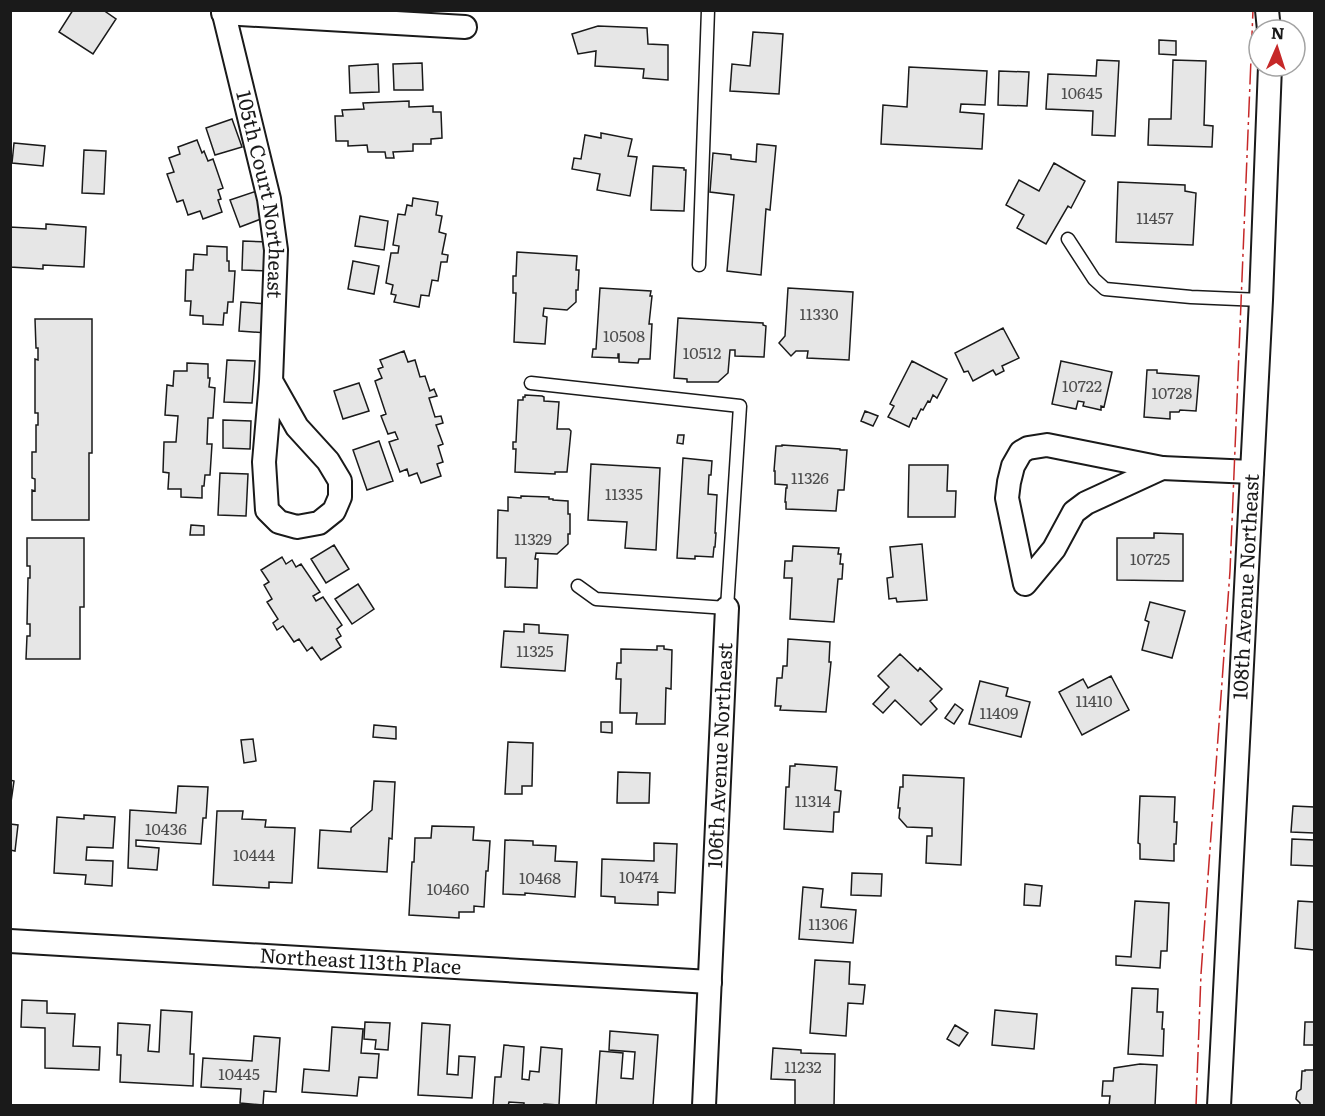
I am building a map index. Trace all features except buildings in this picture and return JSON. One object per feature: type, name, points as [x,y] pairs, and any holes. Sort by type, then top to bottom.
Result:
[{"type":"street","points":[[223,12],[465,27]]},
{"type":"street","name":"105th Court Northeast","points":[[223,12],[269,199],[276,250],[271,381],[264,462],[267,510],[279,522],[297,526],[319,523],[334,511],[340,497],[340,481],[328,461],[297,427],[271,381]]},
{"type":"street","name":"108th Avenue Northeast","points":[[1220,1106],[1253,420],[1261,300],[1270,78]]},
{"type":"street","points":[[1162,468],[1086,503],[1074,512],[1054,549],[1025,584],[1007,498],[1013,466],[1021,452],[1028,448],[1047,445],[1162,468],[1252,471]]},
{"type":"street","name":"106th Avenue Northeast","points":[[704,1106],[727,608]]},
{"type":"street","name":"Northeast 113th Place","points":[[10,940],[710,982]]},
{"type":"lane","points":[[699,265],[708,10]]},
{"type":"lane","points":[[1068,238],[1094,279],[1105,289],[1191,297],[1261,300]]},
{"type":"lane","name":"106th Avenue Northeast","points":[[531,383],[740,406],[727,608]]},
{"type":"lane","points":[[578,586],[596,599],[727,608]]},
{"type":"power","points":[[1196,1106],[1201,974],[1230,571],[1253,10]]}]
